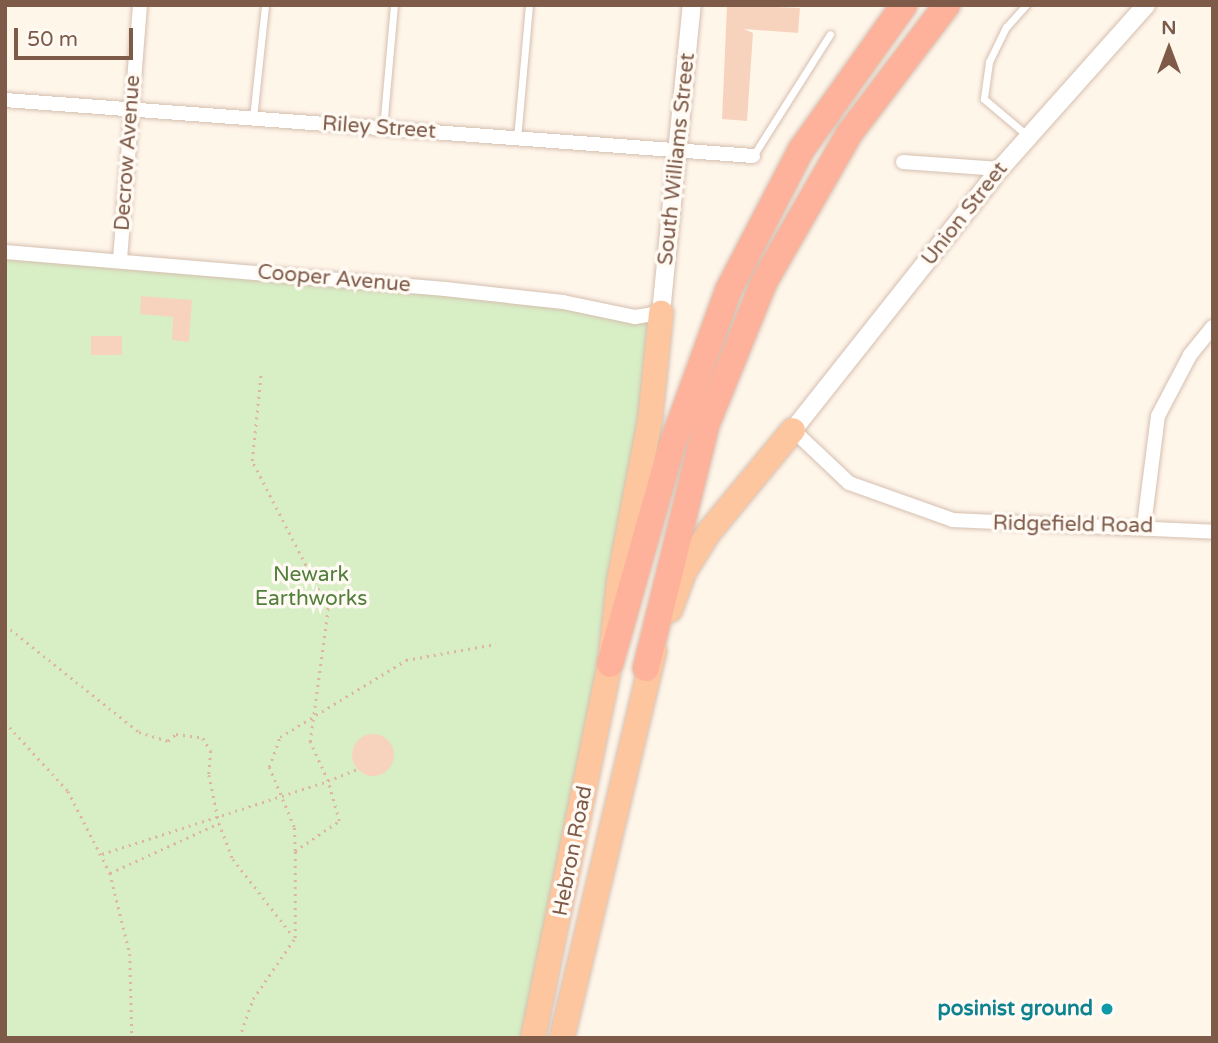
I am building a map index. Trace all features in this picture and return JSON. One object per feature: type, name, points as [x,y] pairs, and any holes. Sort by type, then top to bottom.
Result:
[{"type":"highway","points":[[610,664],[671,448],[729,289],[801,150],[904,5]]},
{"type":"highway","points":[[646,668],[706,425],[764,282],[849,134],[947,5]]},
{"type":"highway","name":"Hebron Road","points":[[533,1038],[610,664],[619,580],[650,420],[661,313]]},
{"type":"highway","name":"Hebron Road","points":[[562,1038],[646,668],[684,572],[709,531],[793,430]]},
{"type":"street","name":"Decrow Avenue","points":[[120,259],[140,5]]},
{"type":"street","name":"South Williams Street","points":[[661,313],[680,152],[692,5]]},
{"type":"street","name":"Union Street","points":[[793,430],[1000,169],[1142,7]]},
{"type":"street","name":"Riley Street","points":[[5,100],[753,156]]},
{"type":"street","points":[[903,162],[1000,169]]},
{"type":"street","name":"Cooper Avenue","points":[[5,252],[120,259],[550,301],[635,317],[661,313]]},
{"type":"street","points":[[1144,525],[1158,416],[1190,355],[1213,327]]},
{"type":"street","name":"Ridgefield Road","points":[[793,430],[849,483],[953,520],[1034,528],[1144,525],[1213,532]]},
{"type":"lane","points":[[253,118],[265,5]]},
{"type":"lane","points":[[383,128],[394,5]]},
{"type":"lane","points":[[517,139],[529,5]]},
{"type":"lane","points":[[1026,5],[1006,27],[989,62],[984,99],[1029,136]]},
{"type":"lane","points":[[753,156],[830,34]]},
{"type":"path","points":[[261,372],[252,461],[328,609],[311,718],[310,742],[328,781],[339,821],[295,851]]},
{"type":"path","points":[[5,625],[139,732],[168,741],[176,734],[203,738],[211,751],[209,775],[219,824],[233,859],[295,938]]},
{"type":"path","points":[[239,1038],[253,999],[295,938],[295,827],[280,799],[269,767],[280,737],[406,660],[496,644]]},
{"type":"path","points":[[5,722],[68,791],[110,873],[130,954],[132,1038]]},
{"type":"path","points":[[102,854],[280,799],[357,769]]},
{"type":"path","points":[[110,873],[219,824]]},
{"type":"green space","name":"Newark Earthworks","points":[[5,252],[661,313],[533,1038],[5,1038]]},
{"type":"building","points":[[727,5],[800,8],[798,33],[744,29],[753,33],[747,121],[722,119]]},
{"type":"building","points":[[141,296],[192,300],[189,342],[172,340],[173,317],[140,314]]},
{"type":"building","points":[[91,336],[122,336],[122,355],[91,355]]},
{"type":"building","points":[[373,734],[388,740],[394,755],[388,770],[373,776],[358,770],[352,755],[358,740]]},
{"type":"place","name":"posinist ground","points":[[1107,1009]]}]
